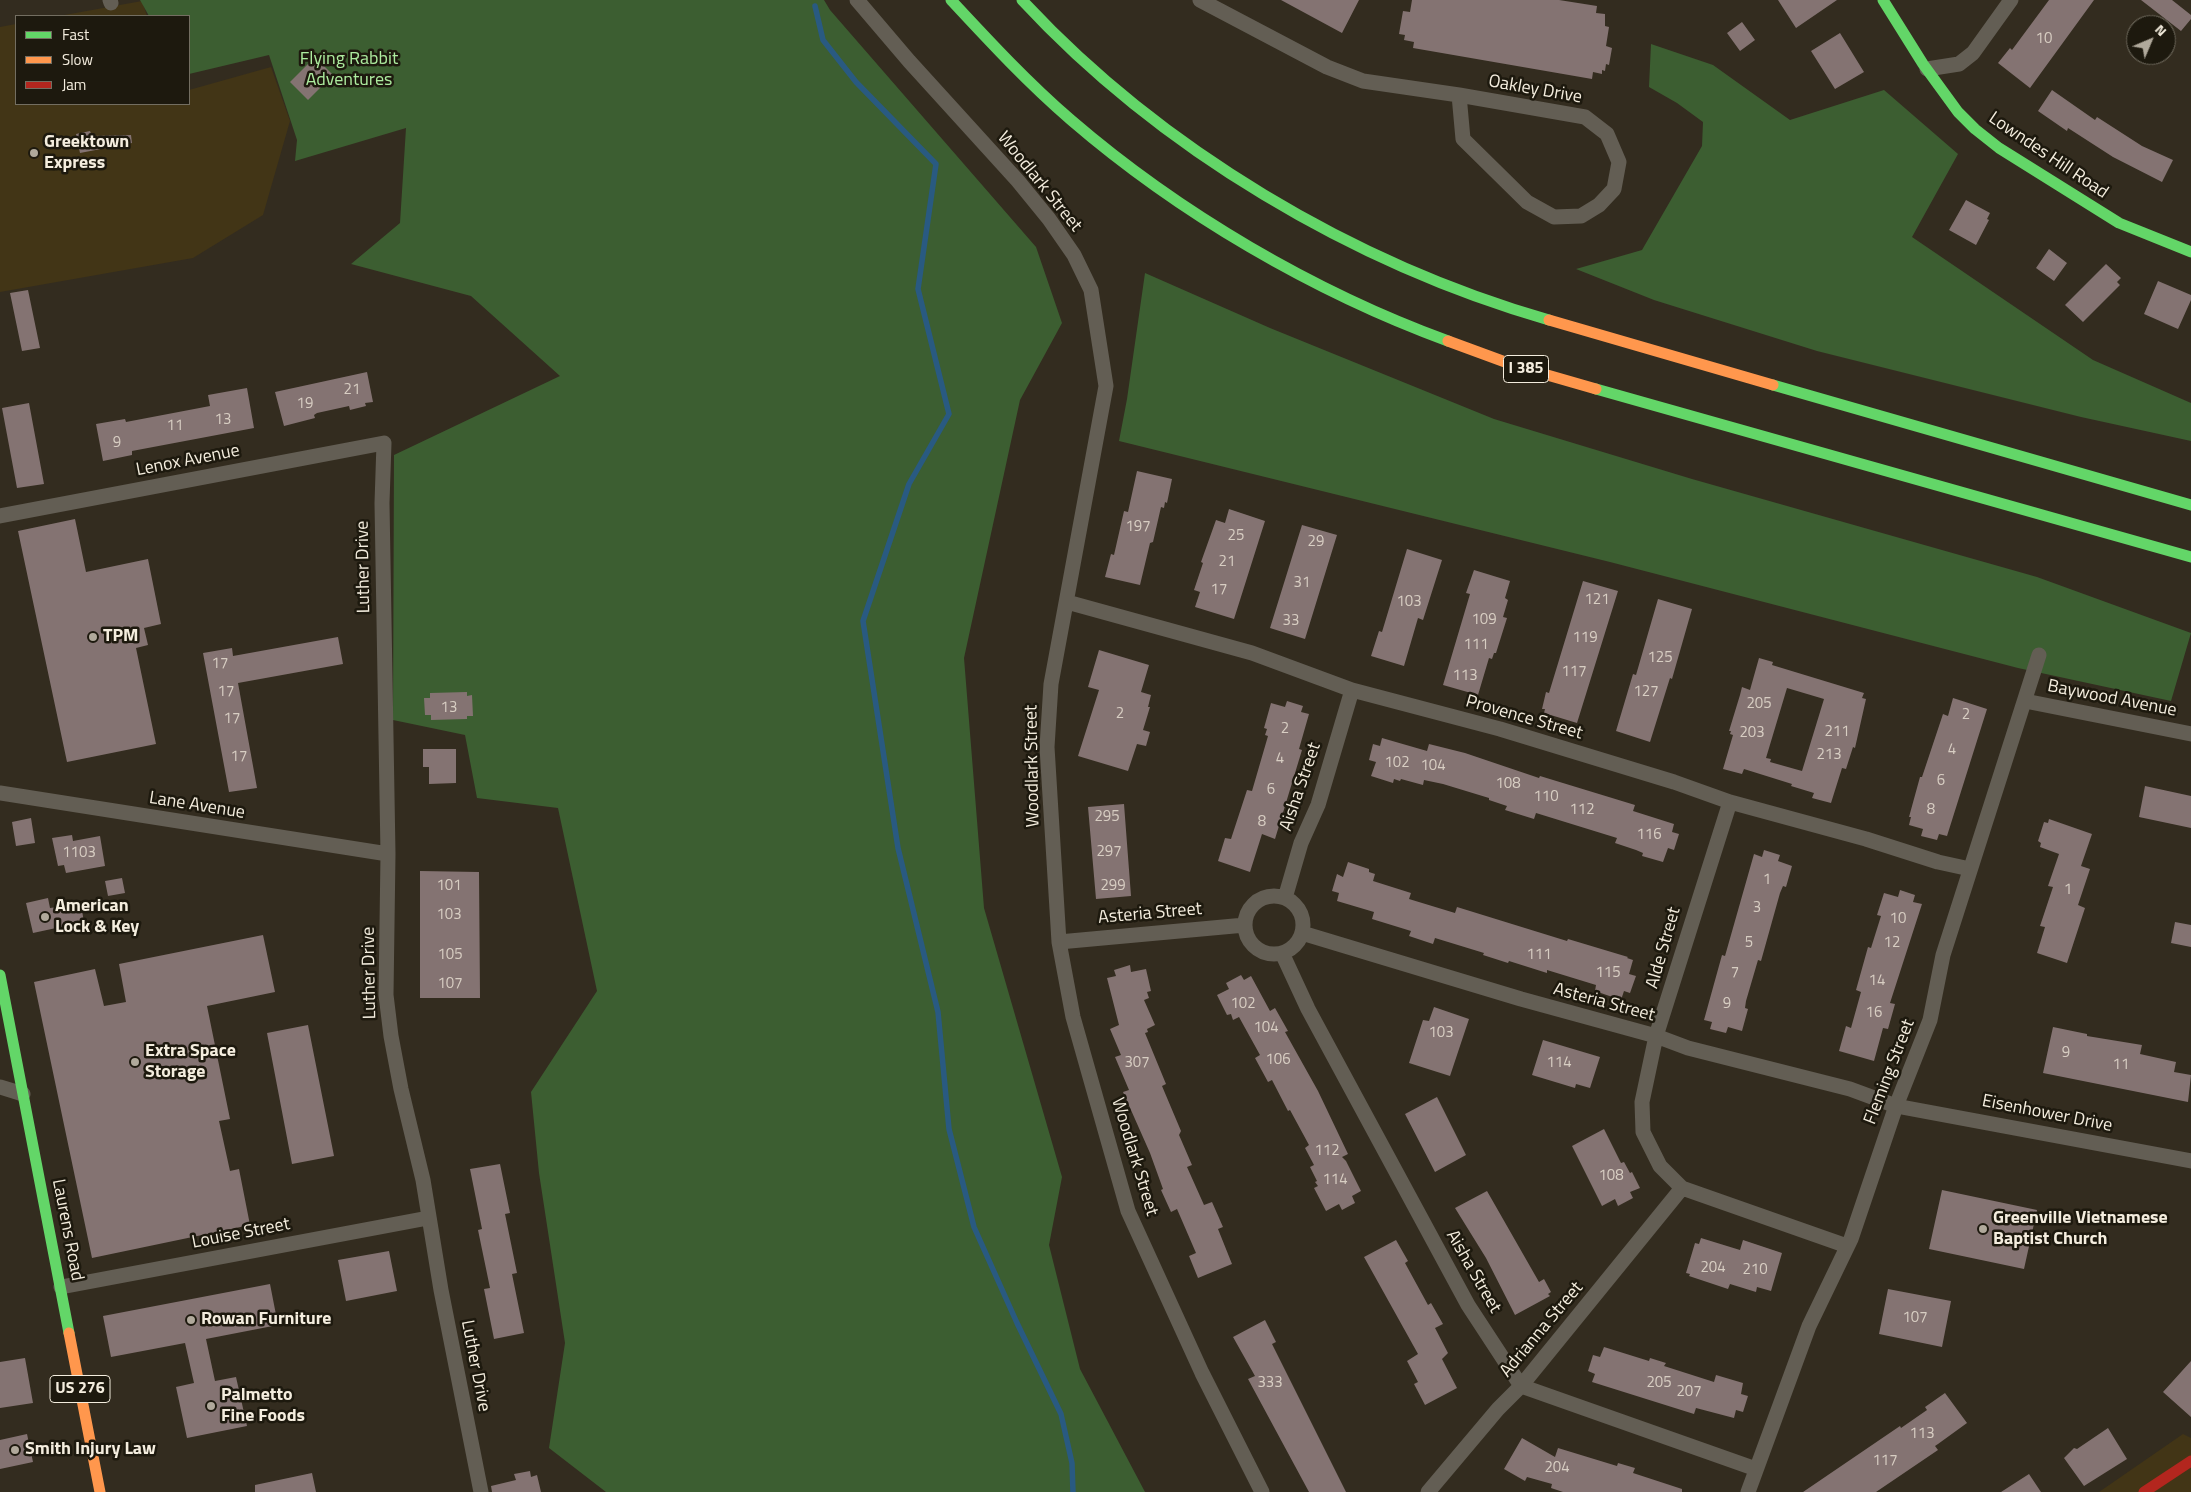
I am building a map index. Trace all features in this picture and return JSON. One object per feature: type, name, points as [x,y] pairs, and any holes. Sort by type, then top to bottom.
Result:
[{"type":"main road","name":"I 385","points":[[951,0],[974,28],[1037,89],[1106,148],[1166,194],[1254,250],[1337,294],[1412,328],[1516,366],[2191,558]]},
{"type":"main road","points":[[1022,0],[1078,57],[1193,147],[1247,184],[1310,222],[1370,253],[1445,285],[1523,313],[2191,505]]},
{"type":"main road","name":"Lowndes Hill Road","points":[[1883,0],[1927,69],[1958,112],[1975,129],[1999,148],[2119,223],[2191,252]]},
{"type":"main road","name":"Laurens Road","points":[[0,974],[100,1492]]},
{"type":"main road","points":[[2144,1492],[2191,1461]]},
{"type":"street","name":"Woodlark Street","points":[[857,0],[909,61],[1018,181],[1049,219],[1074,255],[1091,290],[1106,386],[1051,684],[1048,747],[1059,942],[1073,1017],[1128,1211],[1202,1373],[1262,1492]]},
{"type":"street","name":"Oakley Drive","points":[[1200,0],[1327,67],[1363,81],[1459,95],[1585,117],[1607,134],[1619,162],[1614,189],[1599,205],[1580,216],[1554,217],[1527,202],[1464,139],[1459,95]]},
{"type":"street","points":[[1927,69],[1959,64],[1973,53],[2011,0]]},
{"type":"street","name":"Lenox Avenue","points":[[0,516],[384,443]]},
{"type":"street","name":"Luther Drive","points":[[384,443],[382,523],[388,854],[387,1004],[399,1080],[423,1180],[428,1218],[481,1492]]},
{"type":"street","name":"Provence Street","points":[[1067,602],[1252,653],[1352,690],[1500,729],[1674,782],[1730,802],[1866,839],[1938,862],[1970,869]]},
{"type":"street","name":"Fleming Street","points":[[1748,1492],[1809,1326],[1847,1246],[1896,1106],[1930,1020],[1942,955],[2039,655]]},
{"type":"street","name":"Aisha Street","points":[[1285,898],[1301,843],[1318,805],[1352,690]]},
{"type":"street","name":"Baywood Avenue","points":[[2025,701],[2191,734]]},
{"type":"street","name":"Lane Avenue","points":[[0,793],[388,854]]},
{"type":"street","name":"Alde Street","points":[[1730,802],[1656,1036],[1642,1102],[1643,1132],[1660,1166],[1682,1188],[1847,1246]]},
{"type":"street","points":[[1264,897],[1285,898],[1299,910],[1304,925],[1302,933],[1295,945],[1282,953],[1274,954],[1260,950],[1254,946],[1247,935],[1245,925],[1248,913],[1254,904],[1264,897]]},
{"type":"street","name":"Asteria Street","points":[[1059,942],[1245,925]]},
{"type":"street","name":"Asteria Street","points":[[1302,933],[1520,999],[1656,1036],[1688,1048],[1850,1089],[1896,1106]]},
{"type":"street","name":"Aisha Street","points":[[1282,953],[1308,1009],[1468,1305],[1521,1386]]},
{"type":"street","points":[[0,1087],[23,1094]]},
{"type":"street","name":"Eisenhower Drive","points":[[1896,1106],[2191,1161]]},
{"type":"street","name":"Adrianna Street","points":[[1428,1492],[1521,1386],[1682,1188]]},
{"type":"street","name":"Louise Street","points":[[61,1287],[428,1218]]},
{"type":"street","points":[[1521,1386],[1756,1469]]},
{"type":"shaded area","points":[[142,1],[147,15],[65,15]]},
{"type":"shaded area","points":[[15,24],[15,105],[190,105],[190,90],[271,67],[290,121],[263,215],[193,258],[0,292],[0,27]]},
{"type":"shaded area","points":[[2183,1434],[2191,1438],[2191,1492],[2099,1492]]},
{"type":"green space","name":"Flying Rabbit Adventures","points":[[140,0],[824,0],[830,10],[1036,247],[1062,323],[1020,400],[964,658],[984,908],[1062,1177],[1049,1245],[1080,1369],[1145,1492],[606,1492],[549,1448],[565,1343],[539,1173],[531,1092],[597,991],[558,808],[477,798],[465,735],[393,720],[394,455],[560,376],[471,296],[351,264],[400,223],[406,128],[295,161],[297,140],[269,55],[190,74],[190,15],[148,15]]},
{"type":"green space","points":[[1651,44],[1713,65],[1790,120],[1884,90],[1958,154],[1912,237],[2093,360],[2191,403],[2191,441],[2081,417],[1817,351],[1654,300],[1576,269],[1642,250],[1702,146],[1703,122],[1677,103],[1649,87]]},
{"type":"green space","points":[[1145,273],[1270,328],[1494,419],[1692,479],[2037,577],[2191,633],[2171,701],[2018,668],[1610,562],[1119,441]]},
{"type":"building","points":[[1281,0],[1359,0],[1342,33]]},
{"type":"building","points":[[1412,0],[1559,0],[1597,6],[1596,13],[1605,14],[1605,26],[1609,27],[1606,46],[1612,48],[1609,65],[1606,64],[1605,71],[1602,70],[1602,74],[1593,72],[1592,79],[1413,48],[1414,42],[1404,40],[1405,35],[1399,34],[1403,11],[1410,12]]},
{"type":"building","points":[[1778,0],[1837,0],[1796,28]]},
{"type":"building","points":[[2049,0],[2094,0],[2030,88],[1998,63],[2010,48],[2012,50]]},
{"type":"building","points":[[2141,0],[2172,0],[2191,15],[2191,19],[2181,31],[2176,27],[2176,15],[2160,15]]},
{"type":"building","points":[[1742,22],[1755,40],[1740,51],[1727,33]]},
{"type":"building","points":[[1840,33],[1864,72],[1835,89],[1811,51]]},
{"type":"building","points":[[315,57],[333,75],[308,100],[290,82]]},
{"type":"building","points":[[2052,90],[2095,120],[2097,117],[2142,146],[2173,160],[2162,182],[2113,157],[2068,128],[2067,131],[2038,111]]},
{"type":"building","points":[[90,131],[92,136],[131,135],[132,143],[80,153],[76,134]]},
{"type":"building","points":[[1966,200],[1990,213],[1987,219],[1989,220],[1976,245],[1949,230]]},
{"type":"building","points":[[2049,249],[2067,263],[2054,281],[2036,268]]},
{"type":"building","points":[[2106,264],[2121,278],[2117,282],[2120,285],[2083,322],[2065,305]]},
{"type":"building","points":[[2158,281],[2191,295],[2191,300],[2178,329],[2144,314]]},
{"type":"building","points":[[28,290],[40,348],[22,351],[10,293]]},
{"type":"building","points":[[367,372],[373,402],[365,403],[366,406],[350,410],[349,406],[317,413],[314,415],[315,418],[284,426],[275,392]]},
{"type":"building","points":[[247,388],[254,428],[132,451],[132,455],[103,461],[96,424],[125,419],[126,422],[210,406],[208,395]]},
{"type":"building","points":[[29,403],[44,484],[17,488],[2,408]]},
{"type":"building","points":[[1137,471],[1172,479],[1167,503],[1165,502],[1164,508],[1161,507],[1153,542],[1150,543],[1140,585],[1105,577],[1111,554],[1114,555],[1124,511],[1128,512]]},
{"type":"building","points":[[1229,509],[1265,521],[1234,619],[1195,607],[1200,592],[1194,590],[1203,563],[1201,562],[1216,520],[1225,523]]},
{"type":"building","name":"TPM","points":[[75,519],[86,572],[148,559],[161,624],[144,628],[148,645],[136,648],[156,744],[67,762],[18,531]]},
{"type":"building","points":[[1302,525],[1337,535],[1305,639],[1270,628]]},
{"type":"building","points":[[1407,549],[1442,560],[1423,620],[1418,618],[1404,666],[1371,656],[1379,631],[1382,632]]},
{"type":"building","points":[[1474,570],[1510,581],[1505,598],[1508,600],[1503,617],[1507,618],[1496,653],[1494,653],[1492,659],[1489,658],[1478,695],[1443,685],[1470,594],[1466,593]]},
{"type":"building","points":[[1583,581],[1618,591],[1577,723],[1544,713],[1545,709],[1542,709],[1546,692],[1549,693]]},
{"type":"building","points":[[1658,599],[1692,609],[1672,679],[1670,678],[1650,742],[1616,731],[1633,674],[1636,675]]},
{"type":"building","points":[[338,637],[343,664],[238,683],[257,788],[229,792],[203,653],[232,648],[233,656]]},
{"type":"building","points":[[1099,650],[1149,665],[1141,692],[1151,695],[1148,707],[1150,707],[1143,730],[1150,732],[1146,746],[1137,744],[1128,771],[1078,756],[1099,690],[1088,687]]},
{"type":"building","points":[[1759,658],[1773,662],[1772,665],[1864,693],[1862,698],[1866,699],[1855,748],[1853,747],[1846,769],[1842,768],[1831,803],[1812,798],[1814,793],[1791,786],[1792,784],[1744,769],[1742,774],[1723,769],[1733,735],[1729,731],[1742,687],[1750,690]],"holes":[[[1787,688],[1824,699],[1802,771],[1770,762],[1771,759],[1766,758]]]},
{"type":"building","points":[[467,692],[467,696],[472,695],[473,716],[467,716],[467,719],[431,720],[431,715],[425,715],[424,698],[430,698],[430,693]]},
{"type":"building","points":[[1953,698],[1987,709],[1947,836],[1939,834],[1937,840],[1921,836],[1923,829],[1909,825],[1911,817],[1909,817],[1920,777],[1922,777],[1943,714],[1948,716]]},
{"type":"building","points":[[1287,701],[1303,706],[1301,712],[1309,714],[1299,749],[1302,750],[1275,839],[1262,834],[1250,872],[1218,861],[1225,838],[1231,839],[1247,790],[1252,791],[1268,736],[1265,735],[1267,729],[1264,728],[1271,703],[1285,707]]},
{"type":"building","points":[[1382,738],[1427,751],[1429,744],[1465,753],[1539,778],[1540,776],[1635,805],[1633,811],[1674,824],[1672,832],[1679,834],[1674,850],[1668,848],[1663,862],[1642,856],[1643,853],[1615,843],[1617,838],[1536,813],[1534,819],[1505,810],[1507,806],[1489,800],[1489,798],[1443,784],[1424,780],[1423,785],[1401,779],[1400,781],[1394,779],[1393,783],[1371,776],[1376,762],[1369,760],[1373,744],[1380,746]]},
{"type":"building","points":[[423,749],[456,749],[456,783],[429,784],[429,767],[423,767]]},
{"type":"building","points":[[2145,786],[2191,796],[2191,828],[2139,817]]},
{"type":"building","points":[[1124,804],[1131,896],[1096,899],[1088,807]]},
{"type":"building","points":[[31,818],[35,843],[16,846],[12,822]]},
{"type":"building","points":[[2049,819],[2092,834],[2081,866],[2090,869],[2078,905],[2085,908],[2067,963],[2037,953],[2045,927],[2040,926],[2053,887],[2048,886],[2059,854],[2040,847],[2041,843],[2038,841],[2044,822],[2048,823]]},
{"type":"building","points":[[72,835],[73,841],[100,836],[105,866],[66,873],[64,865],[58,866],[52,838]]},
{"type":"building","points":[[1764,850],[1780,855],[1778,861],[1792,866],[1786,887],[1783,886],[1780,893],[1761,961],[1758,960],[1746,1001],[1745,1008],[1748,1009],[1742,1031],[1728,1027],[1726,1033],[1710,1029],[1712,1022],[1704,1020],[1722,955],[1725,956],[1754,854],[1762,857]]},
{"type":"building","points":[[1348,862],[1369,869],[1369,872],[1375,874],[1373,881],[1411,893],[1409,899],[1455,913],[1457,907],[1567,941],[1568,939],[1628,957],[1633,960],[1629,974],[1636,976],[1630,993],[1624,991],[1621,1000],[1595,991],[1596,985],[1547,970],[1547,973],[1509,961],[1508,963],[1483,955],[1484,953],[1435,938],[1433,944],[1409,936],[1411,931],[1372,919],[1374,912],[1337,901],[1339,893],[1332,891],[1337,874],[1343,877]]},
{"type":"building","points":[[420,871],[479,872],[480,998],[420,998]]},
{"type":"building","points":[[122,878],[125,893],[108,896],[105,881]]},
{"type":"building","points":[[1900,890],[1915,895],[1913,902],[1922,904],[1890,1003],[1895,1004],[1888,1029],[1883,1028],[1874,1061],[1839,1051],[1846,1026],[1851,1028],[1861,992],[1856,990],[1868,947],[1871,948],[1881,916],[1877,915],[1884,893],[1898,897]]},
{"type":"building","name":"American Lock & Key","points":[[48,898],[50,908],[57,907],[58,910],[81,905],[84,922],[33,933],[26,903]]},
{"type":"building","points":[[2175,922],[2191,925],[2191,947],[2171,943]]},
{"type":"building","name":"Extra Space Storage","points":[[263,935],[275,992],[207,1006],[230,1119],[219,1121],[230,1171],[239,1169],[250,1225],[92,1258],[34,982],[95,969],[104,1006],[126,1002],[119,964]]},
{"type":"building","points":[[1130,965],[1131,972],[1146,969],[1151,991],[1147,992],[1149,998],[1144,1000],[1155,1025],[1147,1029],[1148,1032],[1145,1033],[1166,1084],[1162,1086],[1181,1131],[1179,1135],[1192,1165],[1187,1167],[1204,1205],[1212,1202],[1223,1227],[1218,1229],[1232,1264],[1198,1278],[1189,1256],[1196,1253],[1177,1209],[1171,1212],[1161,1190],[1163,1189],[1150,1153],[1123,1092],[1129,1090],[1115,1057],[1121,1055],[1110,1029],[1119,1025],[1107,978],[1116,976],[1114,970]]},
{"type":"building","points":[[1241,975],[1244,980],[1251,976],[1270,1011],[1275,1008],[1288,1031],[1285,1032],[1318,1091],[1348,1154],[1342,1157],[1346,1161],[1361,1191],[1352,1196],[1355,1203],[1342,1210],[1339,1204],[1326,1211],[1314,1188],[1318,1186],[1310,1167],[1314,1165],[1305,1148],[1309,1145],[1272,1080],[1268,1082],[1255,1058],[1260,1055],[1239,1017],[1233,1020],[1231,1014],[1227,1015],[1217,995],[1229,989],[1226,983]]},
{"type":"building","points":[[1434,1007],[1469,1019],[1450,1076],[1409,1063],[1423,1020],[1429,1021]]},
{"type":"building","points":[[308,1025],[334,1156],[292,1164],[267,1033]]},
{"type":"building","points":[[2053,1027],[2087,1034],[2087,1036],[2142,1045],[2140,1054],[2176,1062],[2174,1072],[2191,1075],[2188,1102],[2043,1073]]},
{"type":"building","points":[[1543,1040],[1600,1057],[1590,1088],[1576,1084],[1575,1088],[1532,1075]]},
{"type":"building","points":[[1437,1097],[1466,1155],[1435,1172],[1405,1114]]},
{"type":"building","points":[[1604,1129],[1621,1163],[1624,1162],[1630,1173],[1632,1172],[1640,1188],[1630,1192],[1633,1198],[1618,1206],[1615,1199],[1602,1206],[1572,1146]]},
{"type":"building","points":[[500,1164],[510,1213],[505,1214],[517,1273],[512,1274],[524,1333],[494,1339],[484,1289],[490,1288],[478,1230],[482,1229],[470,1169]]},
{"type":"building","name":"Greenville Vietnamese Baptist Church","points":[[1942,1190],[2037,1210],[2024,1269],[1929,1249]]},
{"type":"building","points":[[1487,1191],[1539,1282],[1544,1279],[1551,1292],[1548,1294],[1550,1296],[1515,1315],[1486,1258],[1455,1208]]},
{"type":"building","points":[[1701,1238],[1740,1250],[1743,1240],[1782,1253],[1771,1291],[1757,1287],[1756,1292],[1730,1284],[1728,1289],[1689,1276],[1690,1274],[1686,1273],[1695,1243],[1699,1244]]},
{"type":"building","points":[[1396,1240],[1408,1261],[1405,1263],[1428,1305],[1431,1303],[1443,1324],[1435,1328],[1448,1353],[1442,1359],[1457,1388],[1425,1405],[1414,1384],[1418,1382],[1407,1361],[1418,1354],[1364,1257]]},
{"type":"building","points":[[389,1251],[397,1291],[346,1301],[338,1260]]},
{"type":"building","name":"Rowan Furniture","points":[[270,1284],[278,1325],[206,1339],[215,1381],[236,1377],[247,1426],[187,1438],[176,1387],[194,1383],[185,1343],[111,1357],[103,1316]]},
{"type":"building","points":[[1888,1289],[1951,1301],[1942,1347],[1879,1334]]},
{"type":"building","points":[[1265,1320],[1276,1342],[1272,1344],[1346,1492],[1309,1492],[1248,1379],[1255,1376],[1233,1337]]},
{"type":"building","points":[[1604,1347],[1649,1361],[1650,1358],[1666,1363],[1664,1366],[1714,1382],[1716,1375],[1743,1383],[1741,1394],[1748,1396],[1743,1412],[1736,1410],[1734,1418],[1696,1408],[1694,1414],[1592,1382],[1595,1374],[1588,1371],[1593,1355],[1600,1357]]},
{"type":"building","points":[[25,1358],[33,1403],[0,1408],[0,1362]]},
{"type":"building","points":[[2191,1361],[2191,1417],[2163,1392]]},
{"type":"building","points":[[1945,1393],[1967,1423],[1935,1446],[1938,1450],[1876,1492],[1803,1492],[1900,1426],[1901,1428],[1927,1410],[1925,1407]]},
{"type":"building","points":[[2108,1428],[2127,1459],[2084,1486],[2064,1458],[2074,1448],[2077,1449]]},
{"type":"building","name":"Smith Injury Law","points":[[27,1434],[33,1462],[0,1469],[0,1440]]},
{"type":"building","points":[[1522,1438],[1555,1457],[1558,1448],[1617,1466],[1618,1463],[1635,1468],[1633,1473],[1682,1489],[1682,1492],[1563,1492],[1551,1488],[1552,1484],[1527,1477],[1525,1481],[1504,1469]]},
{"type":"building","points":[[530,1471],[531,1477],[537,1475],[541,1492],[492,1492],[491,1486],[516,1480],[514,1474]]},
{"type":"building","points":[[312,1473],[316,1492],[255,1492],[255,1485]]},
{"type":"building","points":[[2029,1474],[2041,1492],[2001,1492]]},
{"type":"waterway","points":[[815,6],[823,40],[856,82],[936,164],[918,289],[949,414],[909,484],[863,621],[898,848],[938,1012],[949,1129],[974,1227],[1017,1323],[1061,1414],[1072,1463],[1073,1492]]},
{"type":"traffic: fast","points":[[951,0],[1010,62],[1071,120],[1157,187],[1202,218],[1298,274],[1348,299],[1448,341]]},
{"type":"traffic: fast","points":[[1022,0],[1076,54],[1135,105],[1198,152],[1264,195],[1333,233],[1404,267],[1476,296],[1549,320]]},
{"type":"traffic: fast","points":[[1883,0],[1923,64],[1958,112],[1975,129],[1999,148],[2119,223],[2191,252]]},
{"type":"traffic: fast","points":[[1773,385],[2191,505]]},
{"type":"traffic: fast","points":[[1596,389],[2191,557]]},
{"type":"traffic: fast","points":[[0,975],[69,1333]]},
{"type":"traffic: slow","points":[[1549,320],[1773,385]]},
{"type":"traffic: slow","points":[[1448,341],[1516,366],[1596,389]]},
{"type":"traffic: slow","points":[[69,1333],[100,1492]]},
{"type":"traffic: jam","points":[[2144,1492],[2191,1461]]},
{"type":"place","name":"Greektown Express","points":[[34,153]]},
{"type":"place","name":"TPM","points":[[93,637]]},
{"type":"place","name":"American Lock & Key","points":[[45,917]]},
{"type":"place","name":"Extra Space Storage","points":[[135,1062]]},
{"type":"place","name":"Greenville Vietnamese Baptist Church","points":[[1983,1229]]},
{"type":"place","name":"Rowan Furniture","points":[[191,1320]]},
{"type":"place","name":"Palmetto Fine Foods","points":[[211,1406]]},
{"type":"place","name":"Smith Injury Law","points":[[15,1450]]}]
